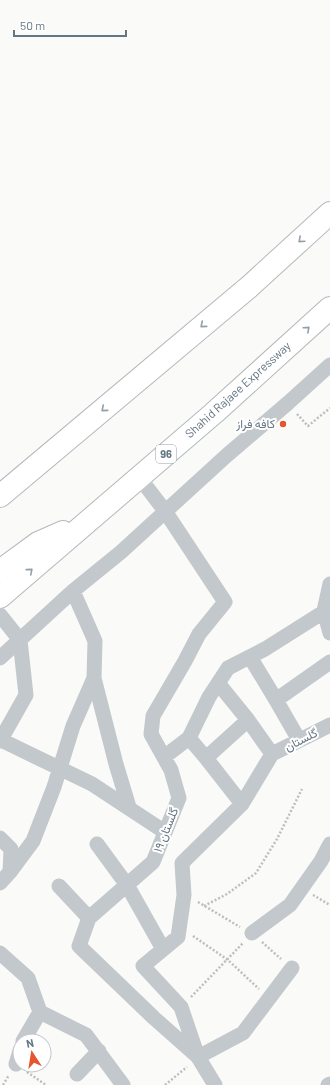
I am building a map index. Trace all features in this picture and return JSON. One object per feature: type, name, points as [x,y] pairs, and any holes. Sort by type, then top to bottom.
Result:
[{"type":"highway","points":[[0,496],[249,287],[330,214]]},
{"type":"highway","name":"Shahid Rajaee Expressway","points":[[0,597],[328,315]]},
{"type":"highway","points":[[0,571],[38,544],[92,518]]},
{"type":"street","points":[[0,658],[73,591],[121,552],[226,456],[330,365]]},
{"type":"street","points":[[139,477],[165,511]]},
{"type":"street","name":"گلستان ۱۹","points":[[89,918],[153,862],[179,798],[171,770],[151,734],[153,716],[199,634],[225,602],[165,511]]},
{"type":"street","points":[[330,584],[327,609],[330,633]]},
{"type":"street","points":[[73,591],[95,641],[94,678],[128,808]]},
{"type":"street","points":[[164,757],[189,738],[209,697],[228,668],[265,649],[327,609]]},
{"type":"street","points":[[0,615],[20,640],[26,695],[0,741],[92,784],[165,832]]},
{"type":"street","points":[[250,657],[299,740]]},
{"type":"street","points":[[276,700],[330,662]]},
{"type":"street","points":[[0,883],[33,841],[54,787],[73,726],[94,678]]},
{"type":"street","points":[[214,1085],[198,1057],[181,1007],[142,966],[178,937],[184,895],[182,863],[242,804],[272,754],[248,720],[218,683]]},
{"type":"street","points":[[206,758],[248,720]]},
{"type":"street","name":"گلستان","points":[[272,754],[330,725]]},
{"type":"street","points":[[189,738],[242,804]]},
{"type":"street","points":[[0,838],[11,849],[10,872]]},
{"type":"street","points":[[97,844],[127,886],[163,949]]},
{"type":"street","points":[[252,933],[290,905],[330,844]]},
{"type":"street","points":[[59,886],[89,918],[80,946],[154,1018],[198,1057]]},
{"type":"street","points":[[0,953],[28,978],[40,1012],[86,1035],[123,1085]]},
{"type":"street","points":[[198,1057],[243,1033],[292,968]]},
{"type":"street","points":[[28,1033],[40,1012]]},
{"type":"street","points":[[77,1074],[99,1051]]},
{"type":"path","points":[[288,403],[308,426],[330,408]]},
{"type":"path","points":[[204,906],[227,894],[256,873],[277,839],[302,789]]},
{"type":"path","points":[[179,926],[228,960],[269,998]]},
{"type":"path","points":[[181,1007],[228,960],[252,933]]},
{"type":"path","points":[[164,1085],[198,1057]]},
{"type":"place","name":"کافه فراز","points":[[283,424]]}]
